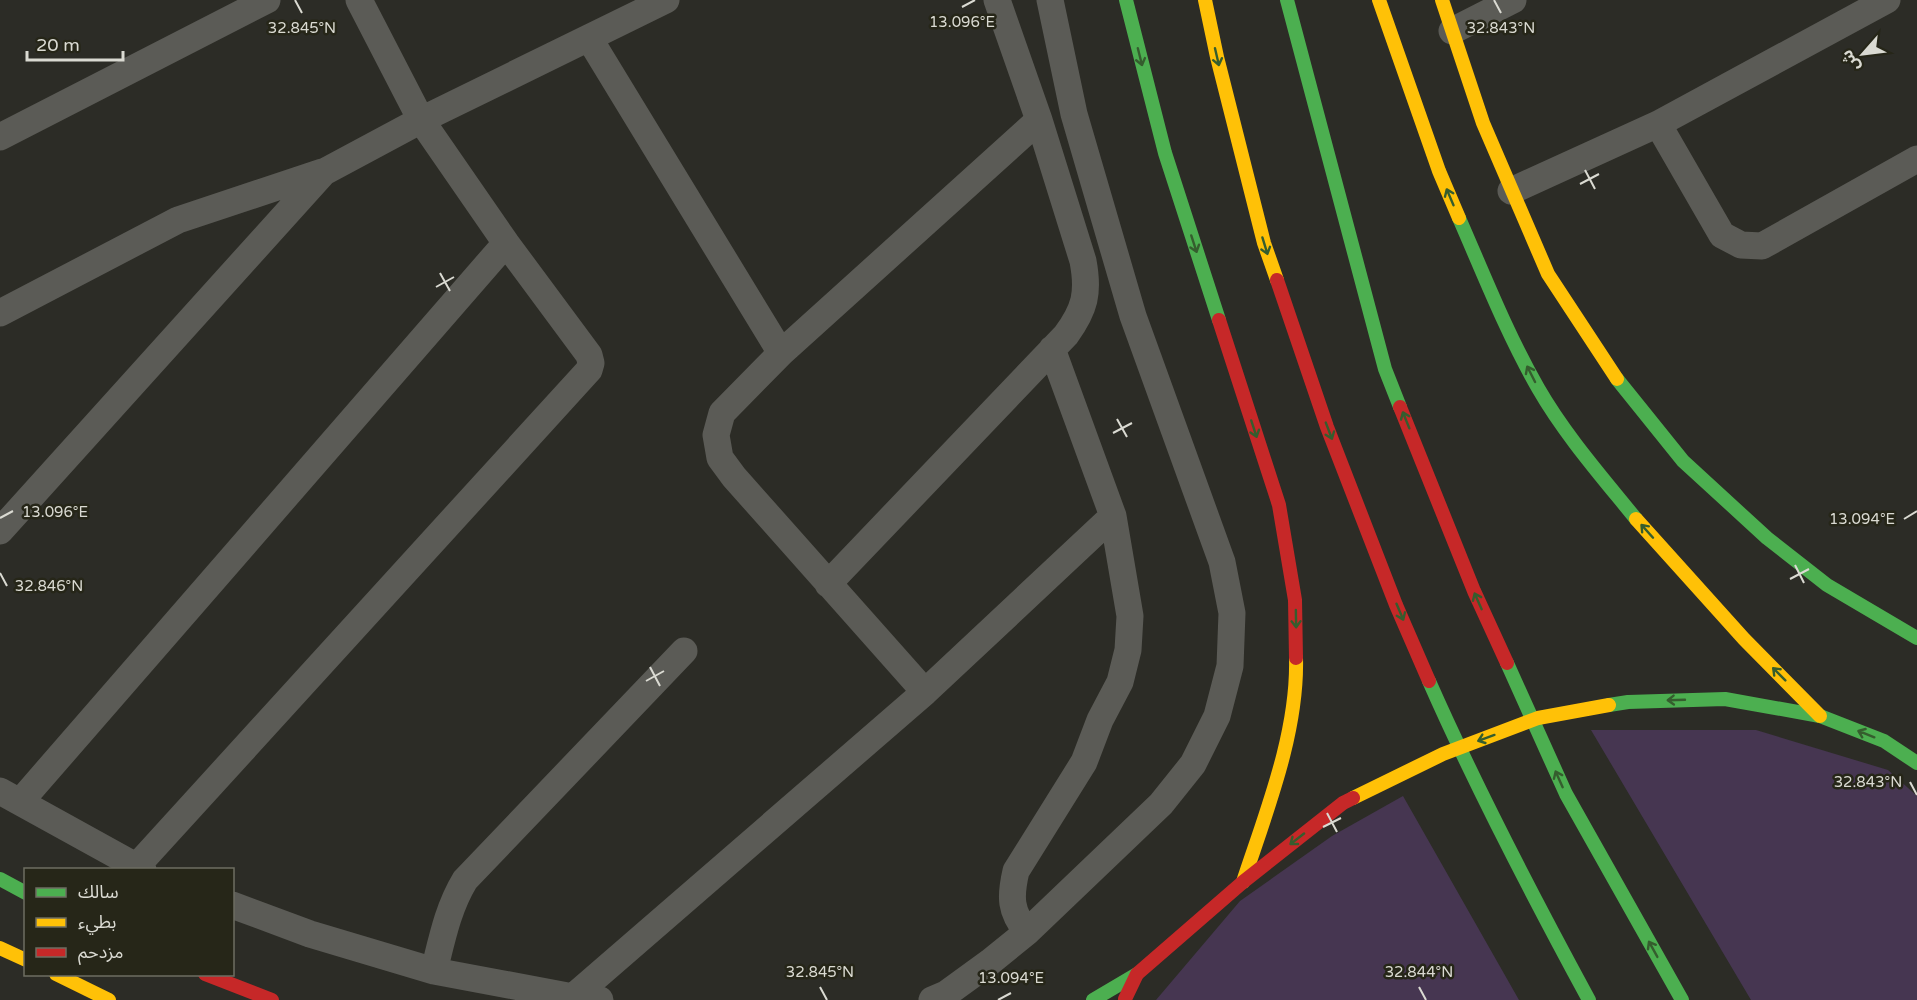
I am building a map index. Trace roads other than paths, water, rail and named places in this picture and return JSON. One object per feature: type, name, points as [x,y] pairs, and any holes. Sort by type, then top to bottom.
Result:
[{"type":"main road","points":[[1126,0],[1165,153],[1279,505],[1295,600],[1297,681],[1282,765],[1243,882]]},
{"type":"main road","points":[[1205,0],[1264,243],[1327,427],[1396,605],[1450,729],[1525,883],[1589,1000]]},
{"type":"main road","points":[[1287,0],[1327,155],[1390,380],[1474,591],[1566,794],[1682,1000]]},
{"type":"main road","points":[[1379,0],[1439,171],[1505,323],[1538,388],[1578,448],[1642,526],[1744,639],[1820,716]]},
{"type":"main road","points":[[1442,0],[1483,123],[1548,274],[1610,370],[1683,461],[1767,538],[1827,585],[1917,638]]},
{"type":"main road","points":[[1093,1000],[1137,974],[1243,882],[1343,803],[1443,754],[1538,718],[1628,702],[1725,699],[1820,716],[1884,741],[1917,762]]},
{"type":"main road","points":[[0,879],[24,892]]},
{"type":"main road","points":[[0,948],[24,959]]},
{"type":"main road","points":[[1125,1000],[1137,974]]},
{"type":"main road","points":[[58,976],[109,1000]]},
{"type":"main road","points":[[208,976],[272,1000]]},
{"type":"street","points":[[0,137],[267,0]]},
{"type":"street","points":[[359,0],[421,120],[506,243],[589,355],[591,363],[589,370],[140,868],[10,797],[506,243]]},
{"type":"street","points":[[0,313],[178,220],[324,172],[421,120],[666,0]]},
{"type":"street","points":[[828,584],[1066,335],[1078,319],[1085,300],[1087,281],[1083,261],[1039,120],[997,0]]},
{"type":"street","points":[[932,1000],[946,994],[1027,932],[1161,804],[1193,764],[1217,716],[1230,666],[1232,613],[1222,562],[1133,316],[1074,114],[1050,0]]},
{"type":"street","points":[[1452,31],[1513,0]]},
{"type":"street","points":[[1510,190],[1658,124],[1887,0]]},
{"type":"street","points":[[589,38],[781,353]]},
{"type":"street","points":[[924,692],[734,477],[720,458],[716,435],[722,413],[781,353],[1039,120]]},
{"type":"street","points":[[1658,124],[1722,235],[1741,245],[1762,246],[1917,159]]},
{"type":"street","points":[[0,531],[324,172]]},
{"type":"street","points":[[1027,932],[1017,920],[1012,905],[1012,888],[1016,871],[1084,762],[1100,720],[1120,682],[1128,650],[1131,616],[1113,516],[1052,350]]},
{"type":"street","points":[[234,905],[310,934],[434,971],[587,999],[924,692],[1113,516]]},
{"type":"street","points":[[434,971],[453,899],[465,880],[684,651]]}]
